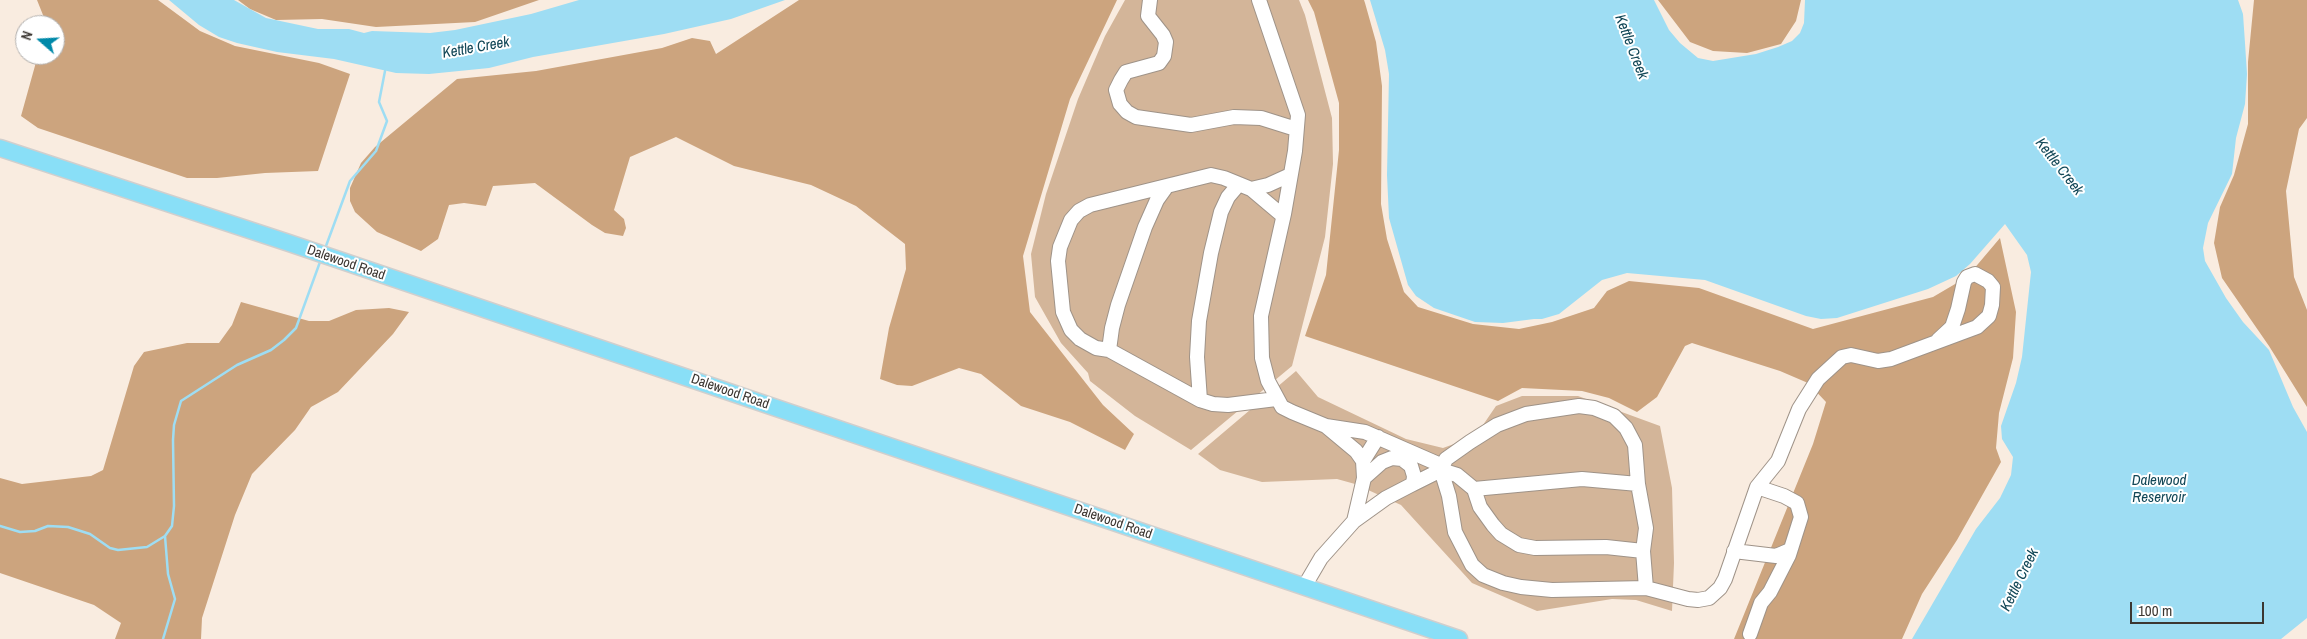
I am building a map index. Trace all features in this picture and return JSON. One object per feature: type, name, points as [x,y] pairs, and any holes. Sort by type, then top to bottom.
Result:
[{"type":"main road","name":"Dalewood Road","points":[[0,148],[289,243],[1459,639]]},
{"type":"street","points":[[1150,0],[1147,6],[1148,16],[1163,35],[1166,42],[1164,56],[1159,62],[1126,72],[1116,90],[1120,104],[1127,112],[1136,117],[1191,125],[1234,116],[1261,118],[1296,129]]},
{"type":"street","points":[[1259,0],[1298,115],[1297,133],[1283,216],[1261,316],[1262,358],[1268,381],[1282,407],[1326,426],[1356,451],[1362,461],[1364,478],[1354,521]]},
{"type":"street","points":[[1276,399],[1228,405],[1213,404],[1200,400],[1109,350],[1096,348],[1080,340],[1071,330],[1063,312],[1058,262],[1060,247],[1071,220],[1079,211],[1090,205],[1211,175],[1245,186],[1283,216]]},
{"type":"street","points":[[1200,400],[1196,357],[1199,321],[1211,253],[1221,212],[1228,196],[1245,186],[1268,185],[1290,175]]},
{"type":"street","points":[[1109,350],[1118,305],[1145,227],[1156,200],[1167,186]]},
{"type":"street","points":[[1326,426],[1346,427],[1378,437],[1436,463],[1441,470],[1449,496],[1455,532],[1472,565],[1483,575],[1503,583],[1545,589],[1646,588],[1698,600],[1709,598],[1720,588],[1757,487],[1778,462],[1786,447],[1793,424],[1818,379],[1838,361],[1851,355],[1878,361],[1891,359],[1977,327],[1989,316],[1994,297],[1993,287],[1988,281],[1975,274],[1967,277],[1952,327],[1938,340]]},
{"type":"street","points":[[1304,587],[1321,558],[1354,521],[1386,498],[1441,470],[1446,459],[1498,426],[1526,414],[1579,406],[1594,408],[1614,416],[1626,428],[1635,446],[1638,484],[1646,528],[1643,551],[1646,588]]},
{"type":"street","points":[[1362,461],[1378,437]]},
{"type":"street","points":[[1364,478],[1382,462],[1392,458],[1402,459],[1411,466],[1413,484]]},
{"type":"street","points":[[1441,470],[1457,475],[1474,489],[1480,507],[1493,525],[1501,534],[1519,545],[1535,548],[1606,547],[1643,551]]},
{"type":"street","points":[[1474,489],[1582,479],[1638,484]]},
{"type":"street","points":[[1750,634],[1762,603],[1770,592],[1790,550],[1801,517],[1797,503],[1784,496],[1757,487]]},
{"type":"street","points":[[1734,551],[1776,556],[1790,550]]},
{"type":"shaded area","points":[[37,0],[158,0],[200,31],[235,46],[319,63],[350,74],[318,171],[265,173],[217,178],[187,178],[38,128],[21,116],[35,65],[65,65],[65,15],[43,15]]},
{"type":"shaded area","points":[[238,0],[539,0],[475,22],[376,27],[322,19],[276,20],[250,9]]},
{"type":"shaded area","points":[[799,0],[1117,0],[1070,99],[1023,256],[1030,312],[1103,405],[1134,434],[1125,450],[1070,422],[1021,406],[981,374],[959,368],[912,386],[897,385],[880,379],[889,328],[906,269],[905,244],[856,206],[811,185],[734,166],[676,137],[630,157],[614,210],[624,219],[626,228],[623,236],[605,233],[535,183],[493,186],[486,206],[464,203],[449,205],[438,239],[421,251],[377,232],[355,212],[350,201],[350,188],[361,163],[375,147],[457,79],[536,71],[662,48],[692,38],[710,41],[716,54]]},
{"type":"shaded area","points":[[1125,0],[1299,0],[1305,15],[1332,118],[1333,164],[1325,237],[1292,366],[1191,450],[1135,416],[1090,381],[1088,373],[1061,343],[1035,297],[1031,254],[1046,194],[1078,99],[1105,36]]},
{"type":"shaded area","points":[[1308,0],[1364,0],[1376,42],[1382,86],[1381,204],[1387,239],[1404,292],[1418,307],[1473,324],[1519,329],[1552,322],[1594,308],[1607,291],[1629,281],[1699,288],[1813,329],[1933,297],[1967,277],[2000,238],[2016,312],[2013,358],[1999,413],[1996,448],[2001,462],[1957,540],[1922,594],[1902,639],[1734,639],[1813,444],[1826,402],[1808,383],[1780,371],[1692,343],[1685,346],[1657,397],[1637,412],[1609,398],[1582,391],[1522,388],[1498,401],[1305,336],[1326,275],[1339,150],[1339,103],[1314,12]]},
{"type":"shaded area","points":[[1658,0],[1801,0],[1796,21],[1781,44],[1747,53],[1713,51],[1690,42]]},
{"type":"shaded area","points":[[2254,0],[2307,0],[2307,118],[2299,129],[2286,191],[2294,277],[2307,310],[2307,407],[2269,346],[2222,278],[2214,243],[2220,207],[2234,175],[2248,124],[2248,62]]},
{"type":"shaded area","points":[[241,302],[309,321],[329,321],[356,310],[389,308],[409,312],[393,334],[338,392],[311,407],[295,430],[252,474],[235,515],[202,618],[201,639],[115,639],[121,623],[94,605],[0,573],[0,478],[22,484],[91,476],[103,470],[134,366],[144,352],[187,343],[219,343],[232,325]]},
{"type":"shaded area","points":[[1296,371],[1318,397],[1406,439],[1443,448],[1465,440],[1483,425],[1496,406],[1522,396],[1578,396],[1660,426],[1672,488],[1674,563],[1672,611],[1636,600],[1612,599],[1537,611],[1472,583],[1401,505],[1355,484],[1337,479],[1262,482],[1220,470],[1198,454]]},
{"type":"water","name":"Kettle Creek","points":[[169,0],[234,0],[266,18],[318,29],[349,29],[364,33],[372,31],[430,33],[455,30],[531,14],[579,0],[785,0],[731,19],[664,34],[533,57],[489,68],[429,74],[396,73],[334,59],[277,52],[237,43],[219,37],[199,25]]},
{"type":"water","name":"Dalewood Reservoir","points":[[1370,0],[1654,0],[1669,30],[1680,43],[1698,58],[1713,61],[1756,54],[1792,41],[1800,33],[1804,23],[1805,0],[2238,0],[2243,14],[2245,43],[2247,74],[2245,104],[2236,138],[2232,174],[2208,223],[2203,248],[2205,261],[2226,298],[2243,322],[2269,350],[2293,407],[2307,432],[2307,618],[2281,639],[1912,639],[1976,529],[2000,498],[2011,475],[2013,457],[2002,439],[2001,426],[2016,383],[2022,357],[2031,272],[2027,255],[2005,224],[1970,264],[1956,276],[1928,289],[1837,318],[1821,319],[1806,316],[1705,280],[1627,273],[1602,280],[1559,314],[1542,319],[1503,323],[1475,322],[1434,308],[1416,296],[1408,285],[1389,218],[1387,175],[1389,74],[1385,50]]},
{"type":"waterway","points":[[326,246],[350,181],[376,151],[387,121],[379,102],[385,71]]},
{"type":"waterway","points":[[0,526],[20,532],[35,531],[48,526],[68,527],[90,534],[110,548],[118,550],[147,547],[165,536],[172,526],[174,506],[174,425],[181,401],[237,365],[271,350],[284,340],[296,328],[320,262]]},
{"type":"waterway","points":[[163,639],[175,599],[168,574],[165,536]]}]
